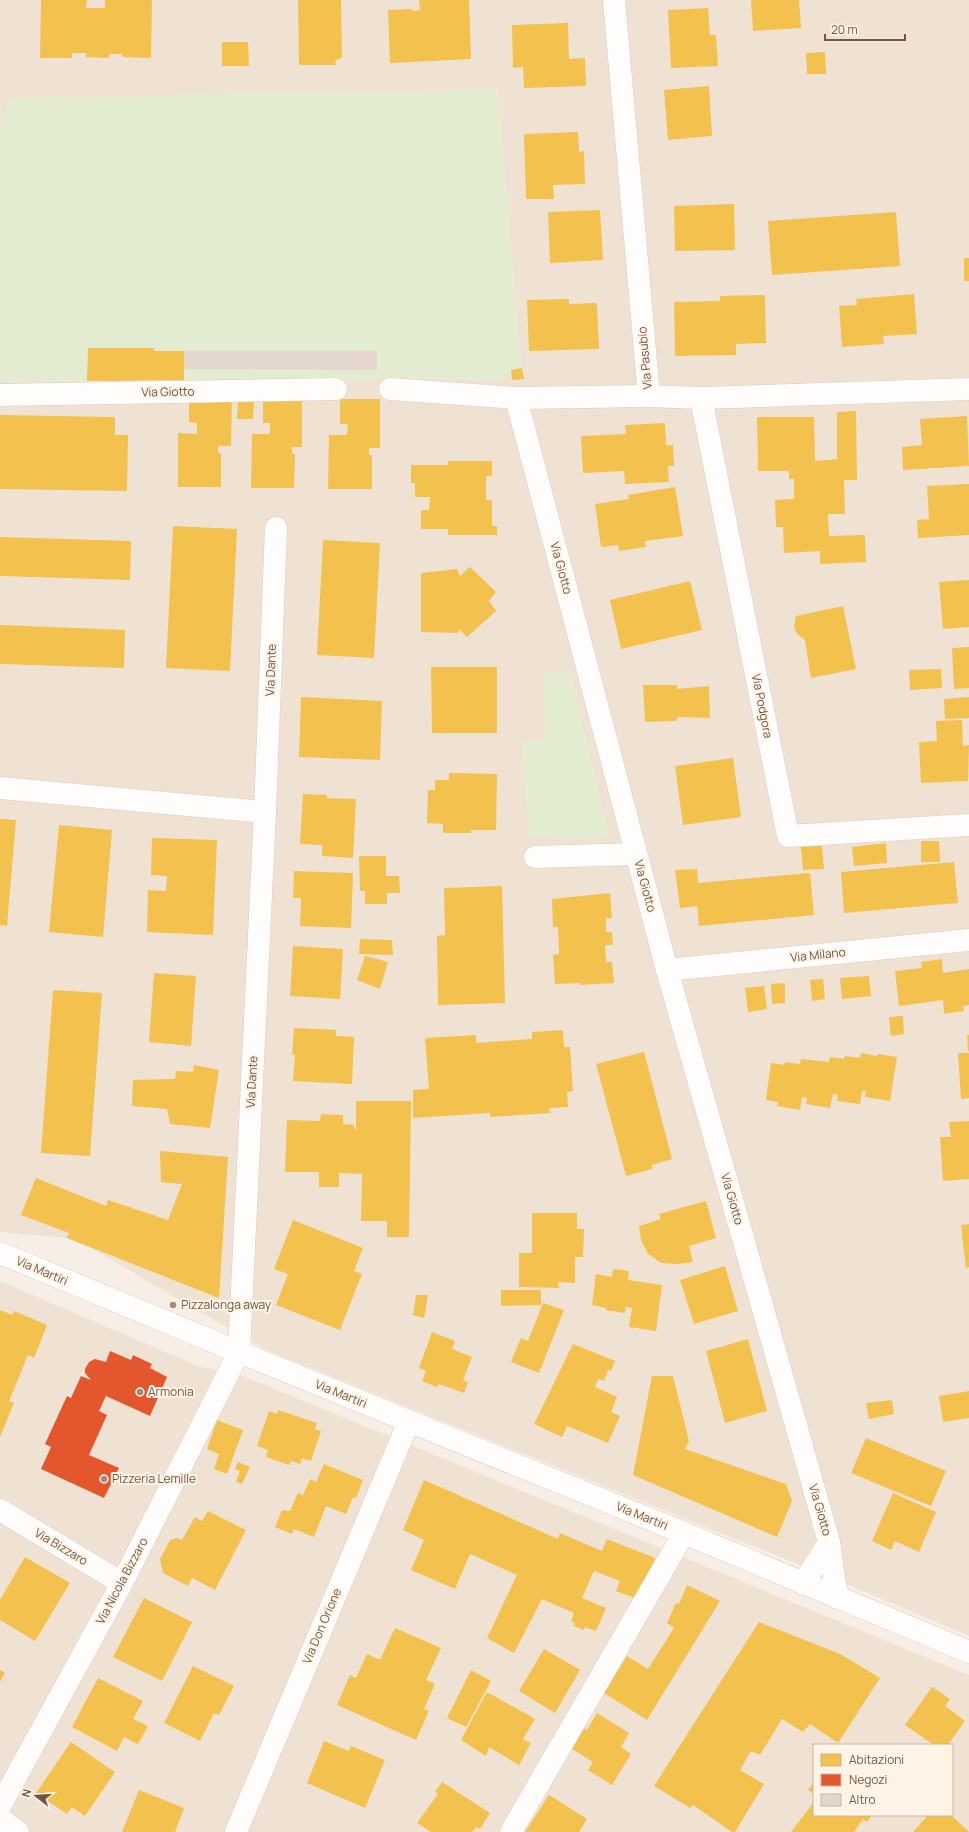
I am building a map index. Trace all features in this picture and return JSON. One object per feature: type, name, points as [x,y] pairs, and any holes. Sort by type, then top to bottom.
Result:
[{"type":"street","name":"Via Pasubio","points":[[614,0],[649,396],[701,398],[969,389]]},
{"type":"street","points":[[390,388],[516,398],[649,396]]},
{"type":"street","name":"Via Giotto","points":[[0,395],[336,389]]},
{"type":"street","name":"Via Giotto","points":[[516,398],[667,970],[829,1542],[837,1598]]},
{"type":"street","name":"Via Podgora","points":[[701,398],[788,836],[969,825]]},
{"type":"street","name":"Via Dante","points":[[239,1352],[265,812],[276,528]]},
{"type":"street","points":[[0,788],[265,812]]},
{"type":"street","name":"Via Giotto","points":[[535,857],[636,854]]},
{"type":"street","name":"Via Milano","points":[[667,970],[969,940]]},
{"type":"street","name":"Via Martiri","points":[[0,1253],[684,1533],[803,1584],[969,1652]]},
{"type":"street","name":"Via Nicola Bizzaro","points":[[0,1806],[122,1583],[239,1352]]},
{"type":"street","name":"Via Don Orione","points":[[236,1832],[408,1421]]},
{"type":"street","name":"Via Bizzaro","points":[[0,1510],[122,1583]]},
{"type":"street","name":"Via Martiri","points":[[511,1832],[684,1533]]},
{"type":"street","name":"Via Giotto","points":[[803,1584],[829,1542]]},
{"type":"street","points":[[0,1819],[18,1832]]},
{"type":"shaded area","points":[[0,0],[969,0],[969,1636],[837,1580],[266,1350],[91,1248],[67,1238],[0,1232],[0,382],[512,378],[511,370],[522,368],[11,98],[0,127]]},
{"type":"shaded area","points":[[0,1281],[198,1366],[243,1376],[969,1675],[969,1832],[0,1832]]},
{"type":"green space","points":[[498,89],[522,368],[511,370],[512,378],[0,382],[0,127],[11,98]]},
{"type":"green space","points":[[570,671],[608,830],[600,839],[529,837],[522,742],[545,740],[543,673]]},
{"type":"building: Abitazioni","points":[[41,0],[87,0],[86,8],[105,8],[105,0],[152,0],[151,58],[122,57],[122,54],[109,54],[109,58],[86,57],[86,53],[72,53],[72,58],[40,58]]},
{"type":"building: Abitazioni","points":[[298,0],[341,0],[342,58],[336,60],[335,65],[299,65]]},
{"type":"building: Abitazioni","points":[[419,0],[469,0],[471,59],[390,63],[388,10],[420,10]]},
{"type":"building: Abitazioni","points":[[751,0],[799,0],[801,28],[753,31]]},
{"type":"building: Abitazioni","points":[[708,8],[710,35],[716,35],[718,66],[671,68],[668,10]]},
{"type":"building: Abitazioni","points":[[568,23],[569,59],[585,58],[586,86],[524,88],[523,67],[513,68],[512,25]]},
{"type":"building: Abitazioni","points":[[222,42],[248,42],[249,66],[222,66]]},
{"type":"building: Abitazioni","points":[[825,52],[826,74],[807,74],[806,53]]},
{"type":"building: Abitazioni","points":[[709,86],[712,136],[668,140],[664,90]]},
{"type":"building: Abitazioni","points":[[578,132],[579,152],[584,151],[585,184],[553,185],[554,199],[526,199],[524,134]]},
{"type":"building: Abitazioni","points":[[734,204],[735,250],[675,251],[674,206]]},
{"type":"building: Abitazioni","points":[[600,210],[603,260],[550,263],[548,212]]},
{"type":"building: Abitazioni","points":[[896,212],[900,266],[772,275],[768,221]]},
{"type":"building: Abitazioni","points":[[964,258],[969,258],[969,281],[964,281]]},
{"type":"building: Abitazioni","points":[[914,294],[917,334],[883,336],[884,344],[842,347],[839,306],[857,305],[856,299]]},
{"type":"building: Abitazioni","points":[[765,295],[766,343],[736,344],[736,355],[675,356],[674,302],[720,301],[720,296]]},
{"type":"building: Abitazioni","points":[[569,299],[569,304],[597,303],[599,349],[529,351],[527,300]]},
{"type":"building: Abitazioni","points":[[88,348],[154,348],[154,351],[184,351],[184,380],[87,381]]},
{"type":"building: Abitazioni","points":[[522,368],[524,379],[512,380],[511,370]]},
{"type":"building: Abitazioni","points":[[189,397],[232,397],[231,446],[218,446],[218,453],[221,453],[221,487],[178,487],[178,433],[197,434],[197,423],[189,422]]},
{"type":"building: Abitazioni","points":[[263,398],[302,399],[302,447],[292,447],[292,454],[295,454],[294,488],[251,488],[252,434],[270,434],[270,423],[263,423]]},
{"type":"building: Abitazioni","points":[[254,399],[253,419],[237,419],[238,400]]},
{"type":"building: Abitazioni","points":[[340,399],[380,399],[380,448],[369,448],[369,455],[372,455],[372,489],[328,489],[329,435],[347,435],[348,424],[340,424]]},
{"type":"building: Abitazioni","points":[[856,411],[857,480],[844,480],[845,514],[828,514],[829,536],[865,535],[866,562],[820,564],[820,551],[784,553],[783,527],[776,527],[775,500],[794,499],[794,479],[789,479],[789,471],[758,471],[757,417],[814,417],[815,461],[837,459],[837,412]]},
{"type":"building: Abitazioni","points":[[0,415],[115,417],[115,435],[128,435],[127,491],[0,489]]},
{"type":"building: Abitazioni","points":[[967,416],[969,466],[903,470],[902,447],[922,445],[920,419]]},
{"type":"building: Abitazioni","points":[[665,423],[666,445],[673,445],[674,466],[668,466],[669,482],[625,484],[624,471],[583,473],[581,436],[626,434],[625,425]]},
{"type":"building: Abitazioni","points":[[448,461],[492,461],[492,476],[486,476],[486,500],[492,500],[492,526],[497,526],[497,535],[448,535],[448,529],[421,529],[421,510],[429,510],[430,497],[415,497],[415,483],[411,483],[411,465],[448,465]]},
{"type":"building: Abitazioni","points":[[969,484],[969,535],[918,538],[917,520],[929,519],[927,486]]},
{"type":"building: Abitazioni","points":[[675,487],[683,536],[645,541],[646,547],[619,551],[618,545],[601,547],[595,504],[629,499],[628,495]]},
{"type":"building: Abitazioni","points":[[173,526],[237,529],[230,671],[166,668]]},
{"type":"building: Abitazioni","points":[[0,537],[131,541],[130,580],[0,576]]},
{"type":"building: Abitazioni","points":[[323,540],[380,543],[374,658],[317,655]]},
{"type":"building: Abitazioni","points":[[470,567],[496,592],[489,601],[496,611],[467,637],[459,629],[458,633],[421,632],[421,573],[457,569],[460,576]]},
{"type":"building: Abitazioni","points":[[969,580],[969,627],[943,629],[939,582]]},
{"type":"building: Abitazioni","points":[[690,581],[702,630],[621,649],[610,600]]},
{"type":"building: Abitazioni","points":[[843,606],[856,669],[811,678],[805,640],[797,634],[794,627],[796,616]]},
{"type":"building: Abitazioni","points":[[0,625],[125,630],[124,668],[0,664]]},
{"type":"building: Abitazioni","points":[[969,647],[969,688],[954,689],[952,648]]},
{"type":"building: Abitazioni","points":[[431,667],[497,667],[497,733],[432,733]]},
{"type":"building: Abitazioni","points":[[941,669],[942,688],[910,690],[909,670]]},
{"type":"building: Abitazioni","points":[[643,685],[677,685],[677,689],[709,686],[710,718],[677,717],[677,721],[645,722]]},
{"type":"building: Abitazioni","points":[[301,697],[382,701],[380,760],[299,757]]},
{"type":"building: Abitazioni","points":[[969,697],[969,718],[945,719],[944,699]]},
{"type":"building: Abitazioni","points":[[962,720],[963,746],[969,745],[968,781],[921,783],[919,742],[937,741],[936,721]]},
{"type":"building: Abitazioni","points":[[733,758],[741,817],[683,825],[675,766]]},
{"type":"building: Abitazioni","points":[[449,773],[497,774],[496,830],[471,830],[471,833],[443,833],[443,824],[427,823],[428,790],[435,790],[435,780],[449,780]]},
{"type":"building: Abitazioni","points":[[303,794],[327,795],[327,798],[356,799],[353,858],[322,856],[322,845],[300,844]]},
{"type":"building: Abitazioni","points":[[0,819],[16,820],[7,926],[0,925]]},
{"type":"building: Abitazioni","points":[[59,825],[112,830],[103,937],[49,932]]},
{"type":"building: Abitazioni","points":[[152,838],[217,840],[213,935],[147,932],[148,890],[166,891],[167,876],[151,875]]},
{"type":"building: Abitazioni","points":[[921,841],[939,841],[940,862],[921,862]]},
{"type":"building: Abitazioni","points":[[886,843],[887,863],[854,866],[852,847]]},
{"type":"building: Abitazioni","points":[[822,846],[824,869],[803,870],[801,847]]},
{"type":"building: Abitazioni","points":[[359,856],[386,856],[386,876],[399,876],[400,893],[387,893],[387,904],[365,904],[365,891],[360,891]]},
{"type":"building: Abitazioni","points":[[954,862],[958,903],[844,913],[841,872]]},
{"type":"building: Abitazioni","points":[[697,869],[698,883],[810,873],[814,915],[699,926],[697,906],[680,908],[675,870]]},
{"type":"building: Abitazioni","points":[[294,871],[353,873],[351,928],[300,926],[301,898],[293,898]]},
{"type":"building: Abitazioni","points":[[502,886],[505,1003],[438,1005],[437,936],[445,935],[444,888]]},
{"type":"building: Abitazioni","points":[[610,893],[612,918],[606,918],[606,932],[612,932],[613,945],[605,945],[606,962],[612,962],[614,983],[580,985],[580,983],[555,984],[553,955],[559,954],[558,927],[553,927],[552,899]]},
{"type":"building: Abitazioni","points":[[360,939],[392,940],[393,955],[359,954]]},
{"type":"building: Abitazioni","points":[[293,946],[343,949],[340,999],[290,996]]},
{"type":"building: Abitazioni","points":[[365,956],[388,962],[380,989],[357,980]]},
{"type":"building: Abitazioni","points":[[942,959],[943,973],[969,969],[969,1005],[963,1006],[964,1011],[944,1014],[943,1000],[899,1006],[895,971],[922,968],[921,962]]},
{"type":"building: Abitazioni","points":[[154,973],[196,976],[191,1046],[149,1042]]},
{"type":"building: Abitazioni","points":[[869,976],[871,996],[842,999],[840,978]]},
{"type":"building: Abitazioni","points":[[823,979],[825,999],[812,1001],[810,980]]},
{"type":"building: Abitazioni","points":[[785,983],[785,1003],[772,1004],[771,984]]},
{"type":"building: Abitazioni","points":[[764,986],[767,1009],[748,1012],[745,988]]},
{"type":"building: Abitazioni","points":[[53,990],[102,993],[90,1156],[41,1153]]},
{"type":"building: Abitazioni","points":[[903,1016],[904,1034],[891,1036],[889,1017]]},
{"type":"building: Abitazioni","points":[[294,1028],[336,1030],[336,1036],[354,1037],[352,1084],[293,1081],[295,1055],[292,1054]]},
{"type":"building: Abitazioni","points":[[563,1030],[564,1047],[570,1047],[573,1091],[567,1092],[568,1107],[549,1108],[550,1113],[490,1117],[490,1113],[413,1118],[413,1090],[429,1089],[425,1038],[476,1035],[476,1043],[532,1039],[532,1032]]},
{"type":"building: Abitazioni","points":[[967,1035],[969,1035],[969,1051],[968,1051]]},
{"type":"building: Abitazioni","points":[[644,1052],[672,1159],[652,1165],[652,1169],[626,1176],[596,1064]]},
{"type":"building: Abitazioni","points":[[861,1053],[877,1056],[878,1054],[897,1057],[890,1101],[865,1097],[866,1091],[862,1091],[860,1104],[837,1101],[838,1095],[833,1094],[830,1108],[806,1104],[807,1098],[802,1097],[800,1110],[777,1106],[778,1102],[766,1100],[771,1063],[785,1065],[785,1062],[800,1064],[801,1059],[829,1062],[830,1057],[844,1059],[845,1056],[860,1058]]},
{"type":"building: Abitazioni","points":[[958,1053],[969,1053],[969,1098],[961,1099]]},
{"type":"building: Abitazioni","points":[[194,1065],[219,1070],[210,1128],[170,1124],[167,1109],[132,1106],[133,1080],[175,1079],[176,1071],[193,1072]]},
{"type":"building: Abitazioni","points":[[356,1101],[411,1101],[409,1237],[387,1237],[387,1221],[361,1221],[362,1174],[339,1173],[339,1187],[319,1187],[319,1172],[285,1172],[287,1120],[320,1121],[321,1114],[343,1115],[343,1124],[354,1125],[354,1129],[356,1129]]},
{"type":"building: Abitazioni","points":[[969,1121],[969,1179],[943,1181],[940,1137],[951,1137],[949,1122]]},
{"type":"building: Abitazioni","points":[[160,1151],[228,1157],[219,1298],[67,1238],[69,1233],[21,1215],[36,1178],[106,1206],[108,1200],[168,1220],[182,1184],[161,1182]]},
{"type":"building: Abitazioni","points":[[706,1201],[716,1238],[689,1246],[693,1262],[678,1264],[661,1263],[648,1254],[641,1240],[639,1226],[661,1219],[659,1214]]},
{"type":"building: Abitazioni","points":[[532,1213],[577,1213],[577,1229],[584,1229],[583,1257],[575,1257],[575,1283],[558,1282],[559,1288],[519,1287],[519,1253],[532,1253]]},
{"type":"building: Abitazioni","points":[[293,1220],[363,1248],[354,1271],[362,1274],[340,1330],[276,1305],[288,1274],[274,1269]]},
{"type":"building: Abitazioni","points":[[969,1224],[969,1267],[966,1268],[961,1225]]},
{"type":"building: Abitazioni","points":[[725,1266],[738,1311],[694,1324],[680,1280]]},
{"type":"building: Abitazioni","points":[[613,1269],[629,1271],[628,1280],[662,1285],[656,1331],[629,1327],[632,1308],[626,1307],[625,1313],[606,1310],[606,1308],[592,1305],[596,1274],[612,1277]]},
{"type":"building: Abitazioni","points":[[501,1290],[541,1290],[541,1305],[501,1306]]},
{"type":"building: Abitazioni","points":[[416,1295],[428,1295],[424,1318],[413,1315]]},
{"type":"building: Abitazioni","points":[[543,1303],[564,1310],[539,1373],[511,1362],[521,1338],[528,1341]]},
{"type":"building: Abitazioni","points":[[0,1310],[12,1315],[14,1311],[47,1325],[34,1358],[28,1355],[9,1401],[14,1403],[0,1437]]},
{"type":"building: Abitazioni","points":[[432,1332],[455,1341],[452,1349],[472,1357],[463,1380],[468,1382],[464,1393],[439,1384],[437,1387],[422,1381],[426,1371],[419,1368]]},
{"type":"building: Abitazioni","points":[[748,1339],[767,1411],[725,1423],[706,1351]]},
{"type":"building: Abitazioni","points":[[573,1344],[615,1361],[611,1371],[608,1370],[604,1381],[598,1379],[595,1387],[617,1397],[611,1412],[620,1416],[608,1443],[567,1426],[562,1437],[534,1424]]},
{"type":"building: Abitazioni","points":[[652,1376],[673,1376],[689,1441],[685,1449],[786,1484],[792,1501],[777,1537],[633,1475]]},
{"type":"building: Abitazioni","points":[[969,1391],[969,1418],[943,1422],[939,1396]]},
{"type":"building: Abitazioni","points":[[892,1400],[894,1414],[869,1419],[866,1403]]},
{"type":"building: Abitazioni","points":[[278,1410],[317,1423],[315,1429],[321,1431],[311,1461],[302,1458],[300,1464],[291,1461],[289,1465],[266,1457],[268,1450],[257,1446],[269,1411],[277,1414]]},
{"type":"building: Abitazioni","points":[[217,1420],[243,1430],[227,1474],[214,1469],[219,1454],[207,1449]]},
{"type":"building: Abitazioni","points":[[866,1438],[946,1471],[931,1506],[851,1473]]},
{"type":"building: Abitazioni","points":[[238,1462],[250,1467],[242,1484],[236,1482],[240,1471],[235,1469]]},
{"type":"building: Abitazioni","points":[[324,1464],[363,1480],[356,1498],[353,1497],[346,1514],[326,1506],[314,1537],[294,1529],[292,1534],[275,1527],[282,1510],[290,1511],[298,1493],[303,1495],[310,1479],[316,1482]]},
{"type":"building: Abitazioni","points":[[424,1480],[558,1539],[560,1533],[602,1551],[607,1539],[655,1558],[638,1599],[616,1591],[620,1581],[594,1571],[582,1598],[606,1608],[596,1631],[585,1627],[584,1630],[574,1626],[575,1623],[571,1621],[574,1613],[542,1599],[514,1653],[487,1638],[517,1575],[470,1554],[455,1589],[411,1570],[424,1540],[403,1530]]},
{"type":"building: Abitazioni","points":[[893,1493],[936,1512],[919,1552],[895,1541],[891,1550],[872,1541]]},
{"type":"building: Abitazioni","points":[[208,1511],[246,1530],[215,1590],[192,1578],[188,1586],[163,1573],[160,1559],[170,1540],[177,1538],[182,1540],[195,1517],[202,1521]]},
{"type":"building: Abitazioni","points":[[25,1557],[70,1583],[35,1641],[0,1620],[0,1600]]},
{"type":"building: Abitazioni","points":[[687,1585],[720,1601],[647,1720],[604,1693],[627,1656],[648,1669],[674,1628],[667,1623],[676,1603],[679,1604]]},
{"type":"building: Abitazioni","points":[[144,1598],[192,1622],[162,1681],[113,1657]]},
{"type":"building: Abitazioni","points":[[759,1622],[840,1654],[880,1678],[838,1743],[810,1724],[803,1732],[782,1719],[760,1755],[751,1751],[740,1770],[764,1784],[735,1832],[732,1832],[693,1805],[690,1808],[654,1786]]},
{"type":"building: Abitazioni","points":[[395,1628],[441,1648],[426,1680],[435,1684],[424,1709],[429,1711],[416,1740],[337,1705],[350,1675],[356,1678],[367,1654],[380,1660]]},
{"type":"building: Abitazioni","points":[[544,1649],[580,1670],[555,1713],[519,1691]]},
{"type":"building: Abitazioni","points":[[193,1666],[234,1686],[219,1715],[214,1713],[200,1741],[164,1723]]},
{"type":"building: Abitazioni","points":[[0,1670],[5,1673],[0,1682]]},
{"type":"building: Abitazioni","points":[[471,1670],[491,1681],[466,1727],[447,1718]]},
{"type":"building: Abitazioni","points":[[98,1678],[143,1701],[133,1719],[148,1726],[138,1744],[124,1737],[117,1751],[72,1727]]},
{"type":"building: Abitazioni","points":[[932,1687],[950,1699],[945,1706],[965,1721],[949,1744],[933,1744],[905,1725]]},
{"type":"building: Abitazioni","points":[[487,1692],[535,1719],[523,1739],[531,1743],[519,1765],[489,1747],[486,1756],[461,1740]]},
{"type":"building: Abitazioni","points":[[597,1713],[629,1733],[621,1747],[631,1754],[612,1785],[588,1770],[593,1762],[572,1749],[584,1728],[587,1730]]},
{"type":"building: Abitazioni","points":[[324,1741],[349,1751],[351,1746],[385,1760],[365,1808],[307,1783]]},
{"type":"building: Abitazioni","points":[[71,1742],[115,1772],[85,1816],[72,1807],[67,1814],[36,1793]]},
{"type":"building: Abitazioni","points":[[442,1782],[490,1813],[480,1829],[476,1827],[472,1832],[431,1832],[417,1823],[438,1794],[435,1792]]},
{"type":"building: Abitazioni","points":[[813,1783],[813,1793],[808,1790]]},
{"type":"building: Abitazioni","points":[[139,1790],[184,1808],[175,1832],[122,1832]]},
{"type":"building: Abitazioni","points":[[549,1795],[587,1819],[579,1832],[525,1832]]},
{"type":"building: Abitazioni","points":[[813,1803],[813,1816],[871,1816],[867,1822],[863,1819],[854,1832],[791,1832]]},
{"type":"building: Abitazioni","points":[[927,1816],[952,1816],[969,1832],[913,1832]]},
{"type":"building: Negozi","points":[[110,1351],[131,1360],[133,1355],[152,1364],[150,1368],[167,1377],[150,1416],[106,1396],[99,1411],[107,1415],[89,1455],[119,1468],[104,1498],[41,1469],[51,1447],[45,1444],[67,1396],[71,1398],[81,1376],[91,1380],[85,1373],[85,1369],[89,1362],[95,1359],[106,1362]]},
{"type":"building: Altro","points":[[184,351],[377,351],[377,370],[184,369]]},
{"type":"place","name":"Pizzalonga away","points":[[173,1305]]},
{"type":"place","name":"Armonia","points":[[140,1392]]},
{"type":"place","name":"Pizzeria Lemille","points":[[104,1479]]}]
